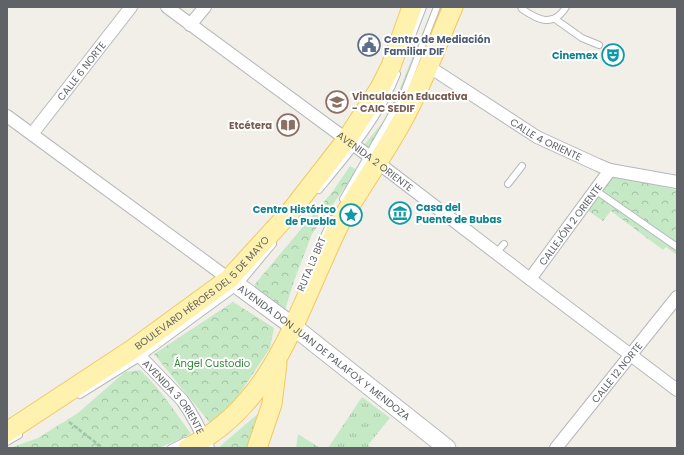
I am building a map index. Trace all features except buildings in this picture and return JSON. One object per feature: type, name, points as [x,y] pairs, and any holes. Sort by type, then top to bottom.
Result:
[{"type":"main road","name":"BOULEVARD HÉROES DEL 5 DE MAYO","points":[[15,432],[137,353],[233,282],[291,211],[351,143],[391,66],[412,7]]},
{"type":"main road","points":[[257,448],[272,404],[278,356],[289,322],[373,159],[404,118],[453,7]]},
{"type":"main road","name":"AVENIDA DON JUAN DE PALAFOX Y MENDOZA","points":[[233,282],[289,322],[447,448]]},
{"type":"main road","points":[[199,439],[234,415],[251,398],[278,356]]},
{"type":"street","name":"CALLE 6 NORTE","points":[[32,134],[131,7]]},
{"type":"street","name":"AVENIDA 2 ORIENTE","points":[[168,7],[190,25],[351,143],[500,249],[530,280],[677,390]]},
{"type":"street","points":[[190,25],[205,7]]},
{"type":"street","name":"CALLE 4 ORIENTE","points":[[428,66],[537,137],[610,170],[677,182]]},
{"type":"street","name":"AVENIDA DON JUAN DE PALAFOX Y MENDOZA","points":[[7,116],[233,282]]},
{"type":"street","name":"CALLEJÓN 2 ORIENTE","points":[[530,280],[610,170]]},
{"type":"street","name":"CALLE 12 NORTE","points":[[556,448],[677,297]]},
{"type":"street","name":"AVENIDA 3 ORIENTE","points":[[137,353],[182,400],[188,409],[199,439]]},
{"type":"lane","points":[[407,49],[423,7]]},
{"type":"lane","points":[[342,202],[373,159],[403,95],[436,7]]},
{"type":"lane","points":[[520,8],[533,16],[546,20],[555,19],[566,7]]},
{"type":"lane","points":[[555,19],[582,38],[599,45]]},
{"type":"lane","points":[[313,197],[351,143],[389,94],[399,68]]},
{"type":"lane","points":[[508,184],[522,166]]},
{"type":"lane","points":[[595,190],[677,248]]},
{"type":"lane","name":"RUTA L3 BRT","points":[[317,250],[326,229],[334,216]]},
{"type":"lane","points":[[233,282],[278,238]]},
{"type":"lane","points":[[75,398],[137,353]]},
{"type":"lane","points":[[7,442],[15,432]]},
{"type":"lane","points":[[171,448],[199,439]]},
{"type":"path","points":[[70,422],[103,448]]},
{"type":"green space","points":[[433,7],[442,7],[414,72],[370,150],[363,146],[383,122],[398,93]]},
{"type":"green space","points":[[350,166],[357,170],[312,234],[294,281],[285,310],[254,290],[255,284],[333,191]]},
{"type":"green space","points":[[609,175],[677,190],[677,255],[666,247],[663,250],[611,211],[603,221],[584,208]]},
{"type":"green space","name":"Ángel Custodio","points":[[233,302],[274,328],[270,348],[236,399],[210,423],[154,354]]},
{"type":"green space","points":[[140,370],[161,392],[191,434],[159,448],[10,448],[38,438],[78,413],[125,372]]},
{"type":"green space","points":[[362,397],[390,418],[368,445],[372,448],[328,448]]},
{"type":"green space","points":[[259,413],[247,448],[218,448]]},
{"type":"green space","points":[[298,434],[320,448],[296,448]]},
{"type":"place","name":"Centro de Mediación Familiar DIF","points":[[369,45]]},
{"type":"place","name":"Cinemex","points":[[613,55]]},
{"type":"place","name":"Vinculación Educativa - CAIC SEDIF","points":[[337,102]]},
{"type":"place","name":"Etcétera","points":[[288,125]]},
{"type":"place","name":"Casa del Puente de Bubas","points":[[400,213]]},
{"type":"place","name":"Centro Histórico de Puebla","points":[[351,215]]}]
